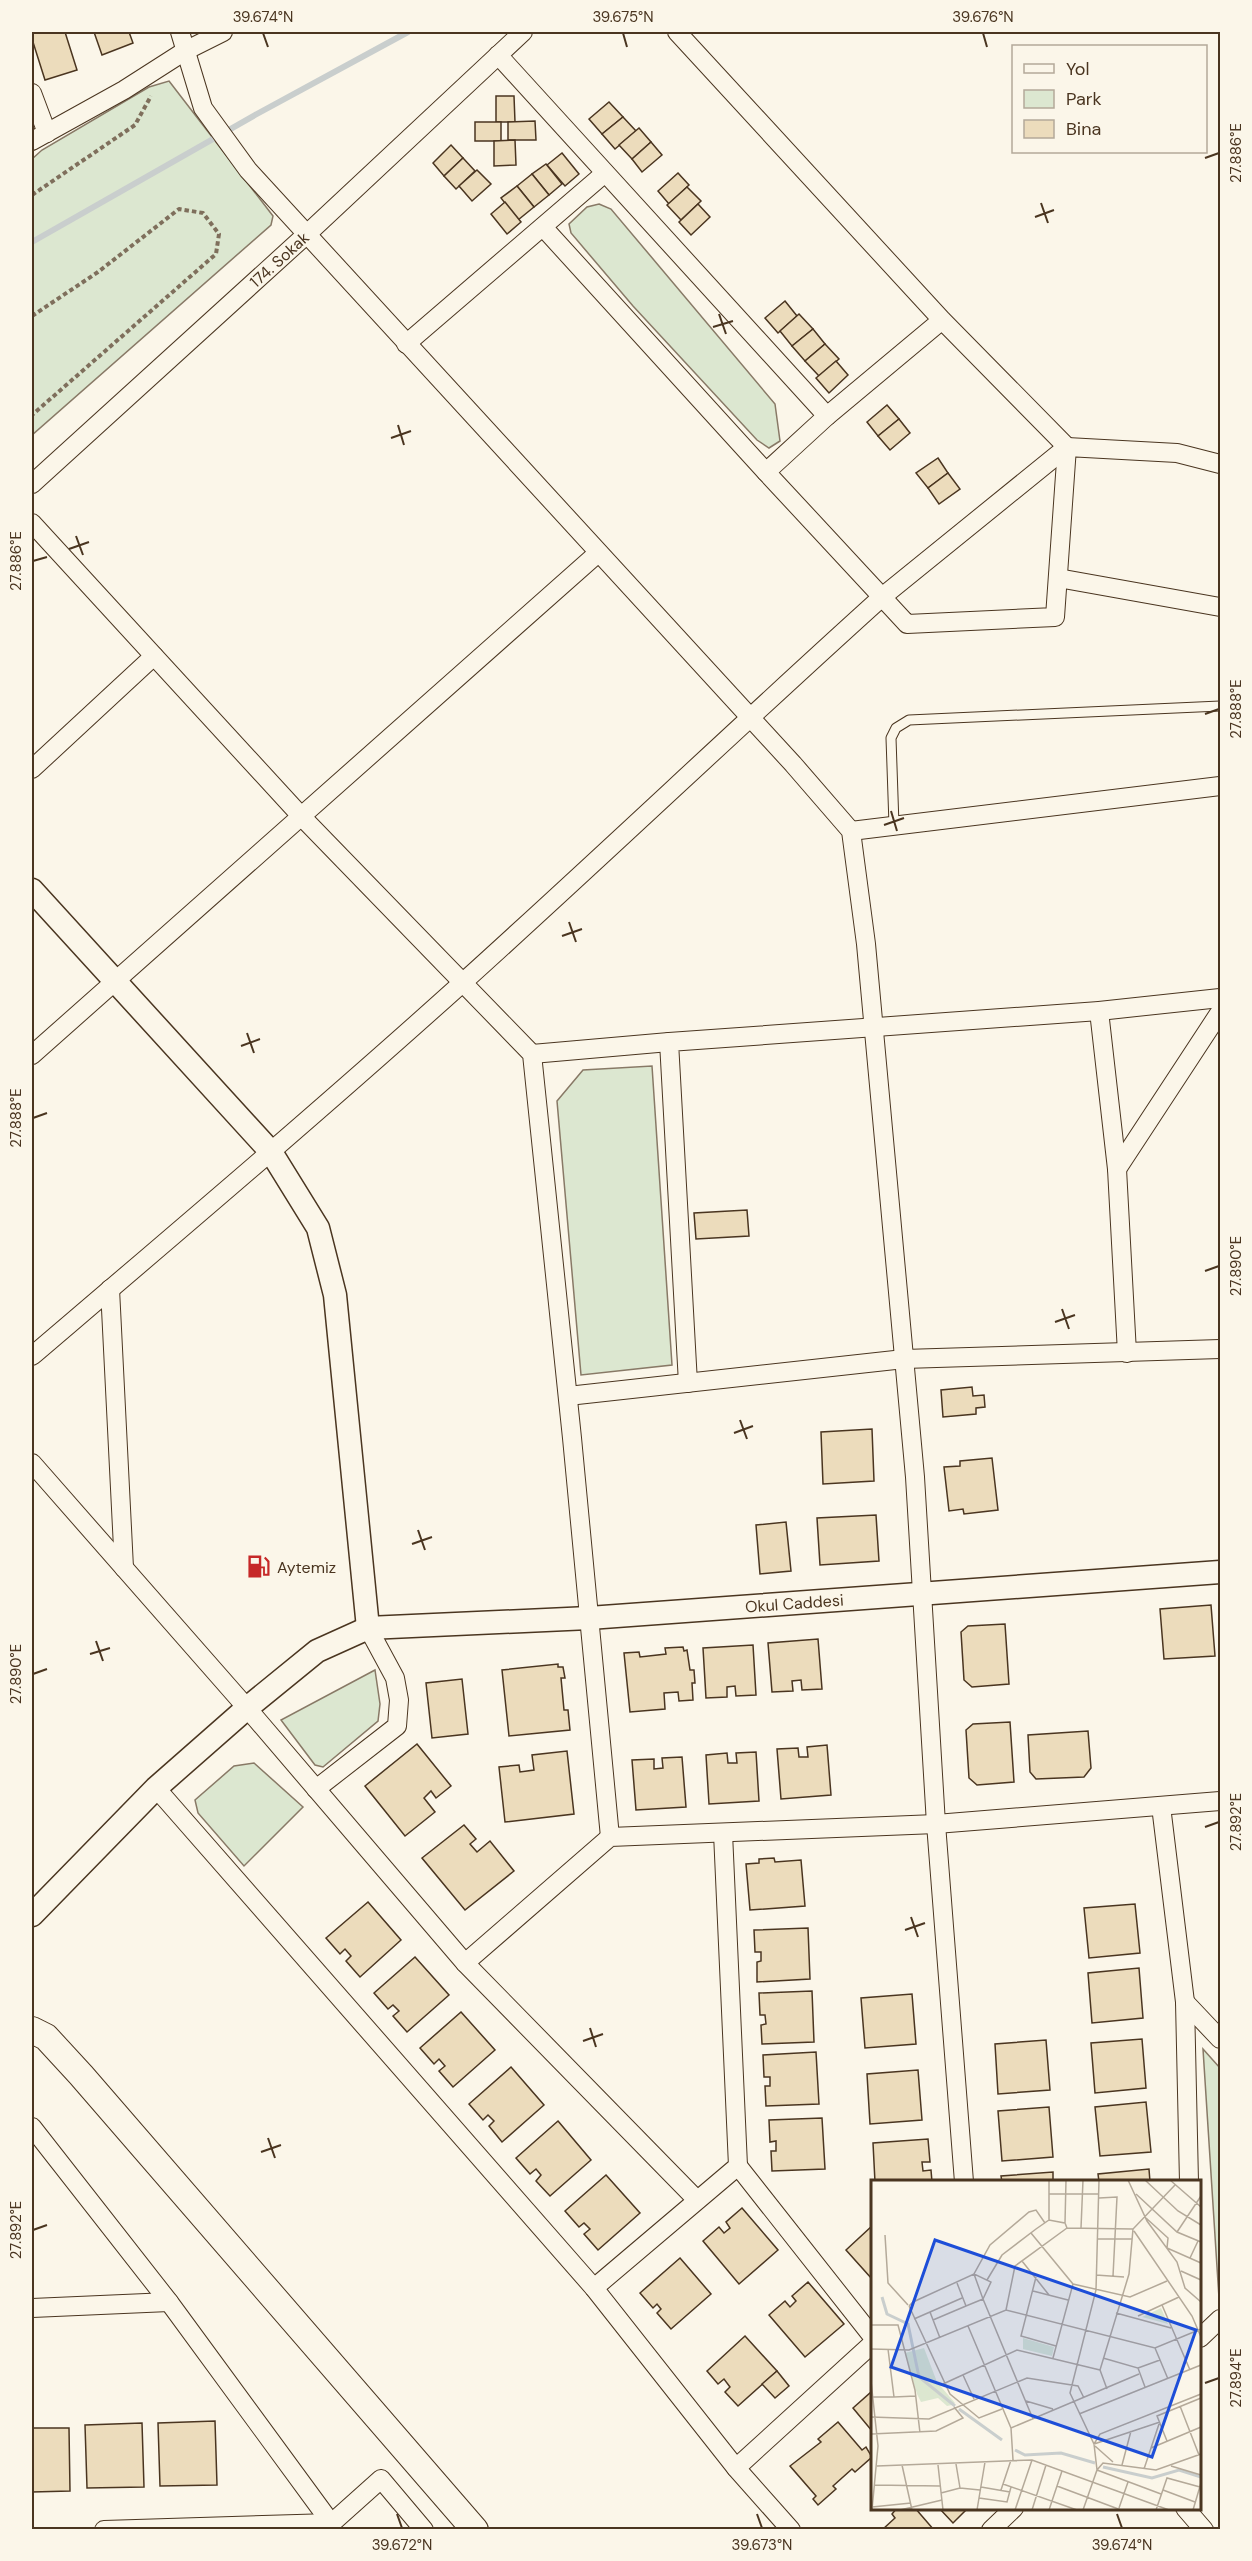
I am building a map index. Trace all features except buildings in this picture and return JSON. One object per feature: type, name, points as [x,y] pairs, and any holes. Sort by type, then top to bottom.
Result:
[{"type":"main road","points":[[32,2030],[46,2037],[81,2075],[475,2529]]},
{"type":"street","points":[[180,32],[203,108],[248,170],[750,717],[851,831],[875,1028],[904,1359],[922,1593],[936,1824],[964,2180]]},
{"type":"street","points":[[32,93],[39,137],[124,90],[185,51],[223,32]]},
{"type":"street","name":"174. Sokak","points":[[32,484],[307,234],[523,32]]},
{"type":"street","points":[[543,227],[907,624],[1055,617],[1067,447],[942,320],[677,32]]},
{"type":"street","points":[[498,55],[827,416]]},
{"type":"street","points":[[406,344],[605,173]]},
{"type":"street","points":[[766,472],[827,416],[942,320]]},
{"type":"street","points":[[32,1356],[272,1152],[461,984],[882,597],[1067,447],[1177,453],[1221,464]]},
{"type":"street","points":[[32,523],[301,816],[461,984],[532,1054],[568,1396],[610,1837]]},
{"type":"street","points":[[32,1055],[598,553]]},
{"type":"street","points":[[1058,578],[1221,607]]},
{"type":"street","points":[[32,769],[154,656]]},
{"type":"street","points":[[851,831],[1221,786]]},
{"type":"street","points":[[32,890],[272,1152],[318,1228],[335,1295],[368,1628],[395,1678],[399,1700],[397,1726],[316,1789]]},
{"type":"street","points":[[532,1054],[1099,1011],[1221,998]]},
{"type":"street","points":[[1099,1011],[1117,1169],[1127,1353]]},
{"type":"street","points":[[1117,1169],[1221,1012]]},
{"type":"street","points":[[669,1042],[688,1383]]},
{"type":"street","points":[[110,1289],[124,1568]]},
{"type":"street","points":[[568,1396],[904,1359],[1221,1349]]},
{"type":"street","points":[[32,1463],[247,1708],[465,1963],[697,2199]]},
{"type":"street","name":"Okul Caddesi","points":[[368,1628],[589,1618],[1221,1572]]},
{"type":"street","points":[[32,1915],[156,1788],[247,1708],[317,1651],[368,1628]]},
{"type":"street","points":[[156,1788],[594,2288],[736,2468],[791,2529]]},
{"type":"street","points":[[465,1963],[610,1837],[936,1824],[1221,1801]]},
{"type":"street","points":[[1161,1806],[1185,2002],[1189,2180]]},
{"type":"street","points":[[723,1833],[738,2166],[871,2333]]},
{"type":"street","points":[[1185,2002],[1221,2039]]},
{"type":"street","points":[[32,2127],[169,2302],[328,2526]]},
{"type":"street","points":[[594,2288],[738,2166]]},
{"type":"street","points":[[32,2308],[169,2302]]},
{"type":"street","points":[[1201,2337],[1221,2319]]},
{"type":"street","points":[[736,2468],[871,2346]]},
{"type":"street","points":[[104,2529],[328,2526],[381,2479],[424,2529]]},
{"type":"street","points":[[991,2529],[1012,2510]]},
{"type":"street","points":[[1187,2510],[1204,2529]]},
{"type":"lane","points":[[894,825],[891,738],[896,728],[909,720],[1221,706]]},
{"type":"path","points":[[32,195],[135,125],[152,94]]},
{"type":"path","points":[[32,316],[98,272],[179,209],[203,213],[219,234],[216,254],[32,415]]},
{"type":"green space","points":[[169,81],[273,216],[271,225],[32,435],[32,159],[42,150],[149,87]]},
{"type":"green space","points":[[599,204],[611,209],[775,404],[780,441],[769,448],[757,440],[633,306],[571,233],[569,224],[587,207]]},
{"type":"green space","points":[[652,1066],[672,1365],[581,1375],[557,1101],[583,1070]]},
{"type":"green space","points":[[375,1670],[380,1704],[378,1721],[323,1767],[315,1765],[281,1720]]},
{"type":"green space","points":[[254,1763],[303,1807],[244,1866],[198,1813],[195,1800],[234,1766]]},
{"type":"green space","points":[[1203,2049],[1220,2068],[1219,2298]]},
{"type":"waterway","points":[[32,242],[255,115],[408,32]]},
{"type":"place","name":"Aytemiz","points":[[259,1567]]}]
